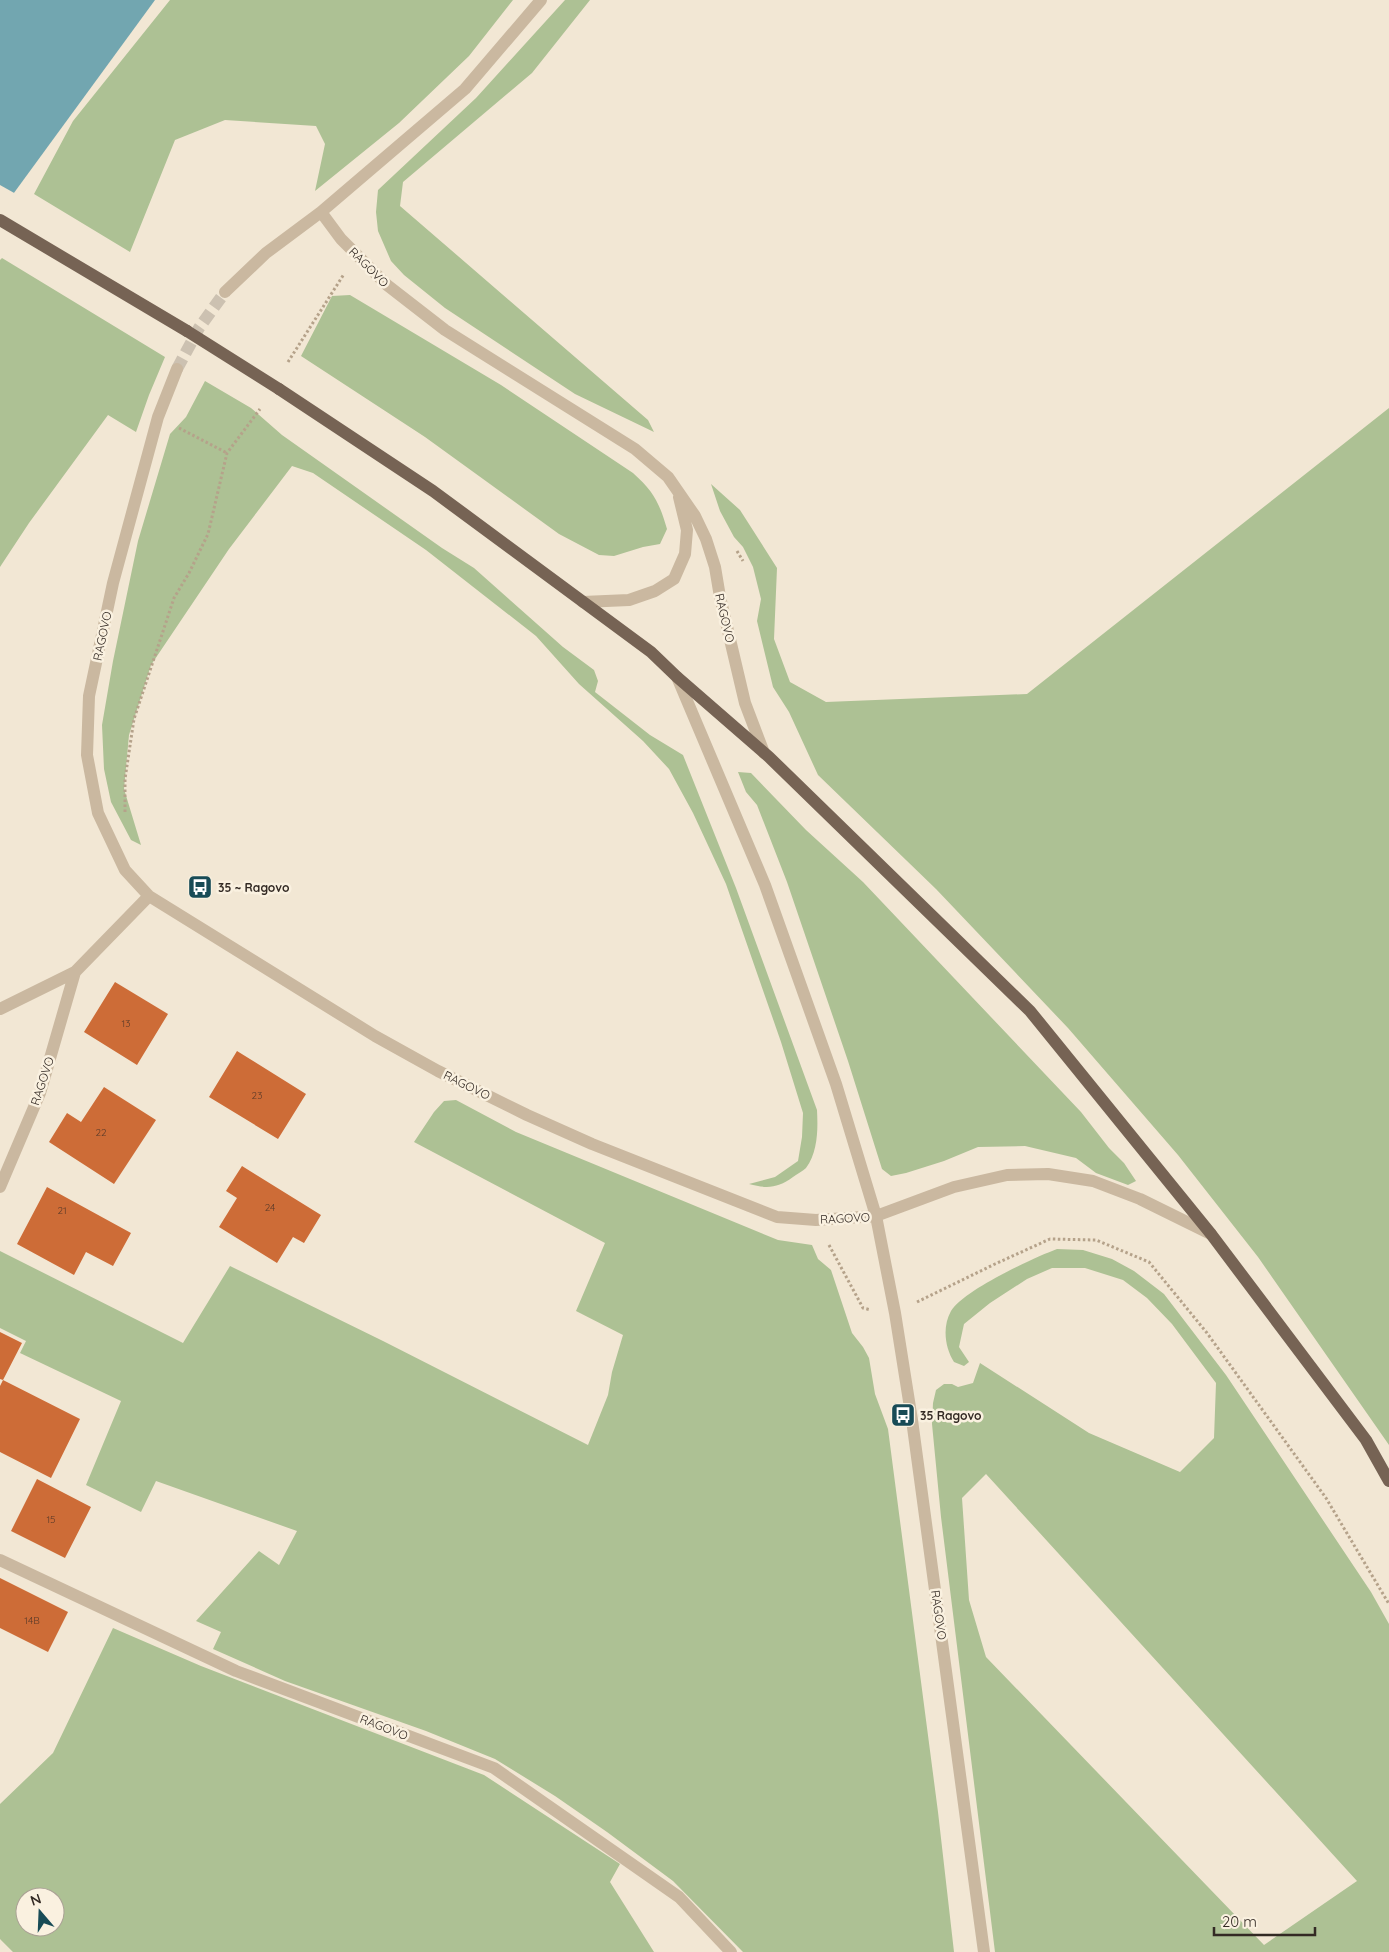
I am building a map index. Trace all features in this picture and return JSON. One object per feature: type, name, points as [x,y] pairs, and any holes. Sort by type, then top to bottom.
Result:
[{"type":"main road","points":[[0,220],[187,331],[434,491],[652,652],[677,677],[764,753],[1030,1011],[1211,1234],[1366,1440],[1389,1481]]},
{"type":"street","points":[[225,292],[266,253],[321,212],[465,89],[541,0]]},
{"type":"street","name":"RAGOVO","points":[[321,212],[341,239],[387,286],[445,330],[635,449],[668,477],[695,516],[706,539],[715,567],[745,703],[764,753]]},
{"type":"street","name":"RAGOVO","points":[[177,369],[158,417],[113,583],[89,696],[87,755],[98,813],[125,870],[149,896],[375,1036],[438,1071],[526,1115],[592,1144],[777,1217],[816,1220],[876,1216],[895,1313],[914,1429],[984,1952]]},
{"type":"street","name":"RAGOVO","points":[[583,602],[629,600],[655,591],[674,579],[685,554],[687,530],[676,488]]},
{"type":"street","points":[[677,677],[768,893],[836,1084],[876,1216],[954,1187],[1007,1175],[1048,1174],[1093,1181],[1140,1198],[1211,1234]]},
{"type":"street","name":"RAGOVO","points":[[0,1009],[75,972],[149,896]]},
{"type":"street","name":"RAGOVO","points":[[0,1187],[40,1093],[75,972]]},
{"type":"street","name":"RAGOVO","points":[[0,1560],[236,1671],[494,1768],[679,1897],[731,1952]]},
{"type":"path","points":[[288,362],[334,289]]},
{"type":"path","points":[[125,817],[125,779],[134,719],[174,598],[189,573],[208,534],[228,453],[260,408]]},
{"type":"path","points":[[158,417],[228,453]]},
{"type":"path","points":[[828,1245],[863,1308],[895,1313],[1050,1239],[1096,1240],[1149,1262],[1207,1333],[1326,1498],[1389,1604]]},
{"type":"green space","points":[[170,0],[513,0],[469,56],[399,123],[315,191],[325,144],[316,126],[225,120],[175,140],[130,252],[34,194],[73,121]]},
{"type":"green space","points":[[565,0],[590,0],[532,73],[403,182],[400,206],[648,420],[654,432],[575,394],[445,308],[404,275],[391,261],[378,231],[376,212],[378,190],[476,98]]},
{"type":"green space","points":[[2,258],[165,357],[136,432],[108,415],[29,523],[0,567],[0,260]]},
{"type":"green space","points":[[350,295],[501,385],[633,473],[651,492],[661,512],[667,529],[660,544],[614,556],[599,555],[559,534],[425,437],[301,356],[332,296]]},
{"type":"green space","points":[[205,381],[251,408],[282,435],[442,548],[474,568],[563,647],[594,670],[598,681],[595,692],[650,735],[683,755],[736,888],[817,1110],[815,1148],[806,1168],[788,1181],[777,1185],[761,1187],[749,1184],[775,1177],[798,1161],[803,1113],[781,1042],[726,884],[693,813],[669,769],[643,741],[579,684],[536,636],[426,550],[313,473],[292,466],[229,549],[151,665],[129,735],[124,789],[141,845],[131,840],[111,802],[104,769],[102,725],[138,541],[170,434],[186,417]]},
{"type":"green space","points":[[1389,408],[1389,1445],[1258,1257],[1178,1155],[1068,1028],[936,889],[818,775],[789,712],[773,687],[757,621],[761,599],[753,567],[743,547],[734,537],[720,511],[711,484],[740,510],[777,568],[774,639],[790,682],[826,702],[1027,694]]},
{"type":"green space","points":[[738,772],[751,773],[806,830],[863,882],[1081,1112],[1109,1148],[1124,1163],[1136,1181],[1128,1185],[1096,1173],[1076,1158],[1025,1146],[978,1147],[944,1161],[891,1176],[882,1169],[848,1061],[787,882],[757,805],[746,792]]},
{"type":"green space","points":[[456,1100],[516,1132],[778,1240],[812,1245],[818,1259],[831,1270],[852,1333],[869,1358],[875,1394],[888,1429],[938,1812],[954,1952],[743,1952],[673,1881],[555,1796],[495,1759],[426,1731],[285,1681],[213,1649],[221,1632],[196,1621],[259,1551],[279,1565],[297,1531],[156,1481],[141,1512],[86,1485],[121,1401],[20,1353],[26,1341],[0,1328],[0,1251],[183,1343],[230,1266],[588,1445],[608,1395],[612,1372],[623,1335],[576,1311],[605,1243],[414,1142],[434,1112],[444,1101]]},
{"type":"green space","points":[[1057,1249],[1083,1250],[1112,1259],[1134,1271],[1164,1294],[1226,1375],[1371,1592],[1389,1624],[1389,1952],[995,1952],[941,1517],[932,1424],[936,1390],[944,1384],[952,1384],[958,1387],[973,1383],[980,1363],[1089,1433],[1180,1472],[1214,1438],[1216,1383],[1172,1324],[1147,1298],[1123,1280],[1085,1268],[1052,1268],[1027,1279],[990,1303],[964,1324],[959,1347],[969,1362],[964,1366],[954,1362],[948,1350],[946,1337],[946,1324],[951,1311],[958,1303],[984,1285]],"holes":[[[986,1474],[1357,1881],[1264,1945],[986,1657],[969,1600],[962,1498]]]},
{"type":"green space","points":[[113,1628],[201,1666],[484,1775],[620,1864],[610,1882],[654,1952],[13,1952],[0,1939],[0,1804],[53,1753]]},
{"type":"water","points":[[0,0],[155,0],[0,212]]},
{"type":"pier","points":[[0,185],[16,194],[0,214]]},
{"type":"building","points":[[115,982],[168,1014],[137,1065],[84,1032]]},
{"type":"building","points":[[237,1051],[306,1094],[278,1139],[209,1097]]},
{"type":"building","points":[[104,1087],[156,1120],[114,1184],[49,1142],[67,1113],[81,1122]]},
{"type":"building","points":[[242,1166],[321,1215],[304,1243],[293,1237],[277,1263],[219,1227],[237,1198],[226,1191]]},
{"type":"building","points":[[47,1187],[131,1233],[113,1266],[86,1252],[74,1275],[17,1244]]},
{"type":"building","points":[[0,1332],[22,1343],[3,1380],[0,1379]]},
{"type":"building","points":[[3,1380],[80,1419],[51,1478],[0,1452],[0,1386]]},
{"type":"building","points":[[37,1479],[91,1507],[65,1558],[11,1531]]},
{"type":"building","points":[[0,1578],[68,1612],[48,1652],[0,1628]]},
{"type":"tunnel","points":[[177,369],[199,328],[225,292]]},
{"type":"place","name":"35 ~ Ragovo","points":[[200,887]]},
{"type":"place","name":"35 Ragovo","points":[[903,1415]]}]
